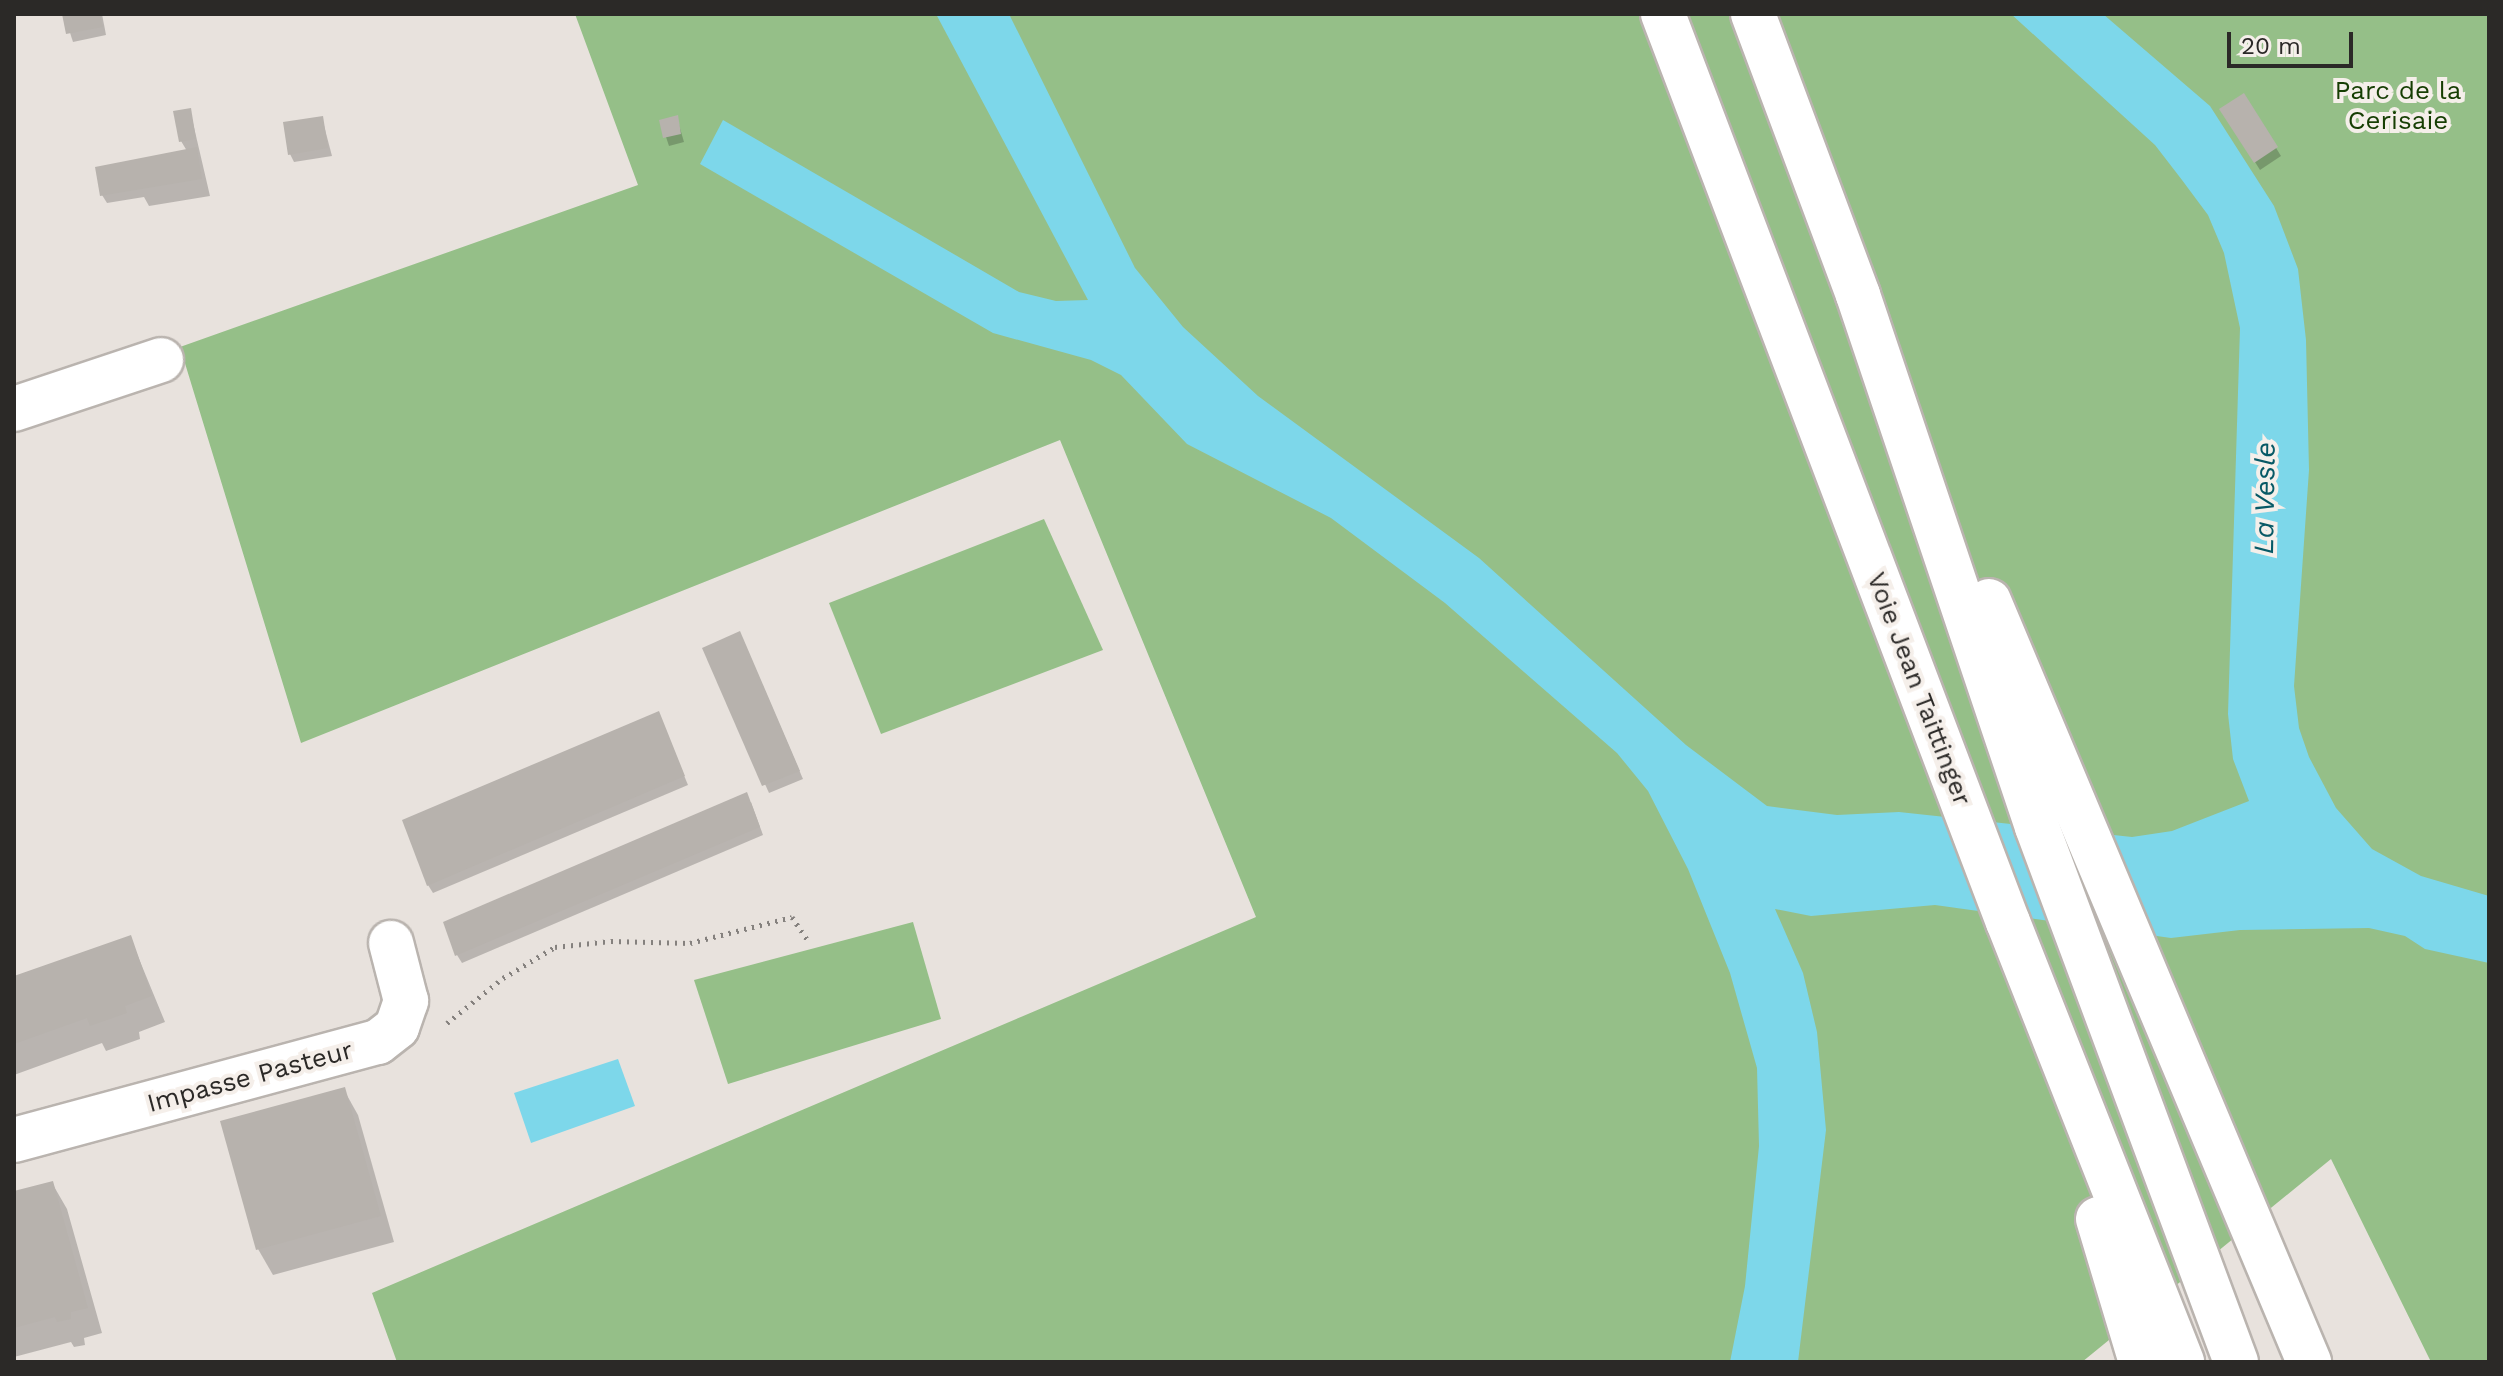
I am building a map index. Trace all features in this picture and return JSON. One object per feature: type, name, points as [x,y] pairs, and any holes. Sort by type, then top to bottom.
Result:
[{"type":"main road","name":"Voie Jean Taittinger","points":[[1663,14],[2008,922],[2182,1362]]},
{"type":"main road","points":[[1753,14],[1858,295],[2037,827],[2236,1362]]},
{"type":"main road","points":[[1858,295],[2309,1362]]},
{"type":"main road","points":[[14,409],[161,360]]},
{"type":"main road","points":[[2008,922],[2141,1362]]},
{"type":"main road","points":[[391,943],[406,1001],[402,1011]]},
{"type":"main road","name":"Impasse Pasteur","points":[[14,1140],[378,1042],[397,1027],[402,1011]]},
{"type":"path","points":[[402,1011],[441,1027],[503,978],[555,947],[611,941],[690,943],[792,917],[809,942]]},
{"type":"green space","name":"Parc de la Cerisaie","points":[[575,14],[2489,14],[2489,1362],[2431,1362],[2331,1159],[2082,1362],[397,1362],[372,1293],[1256,917],[1060,440],[301,743],[180,347],[638,185]]},
{"type":"green space","points":[[1044,519],[1103,650],[881,734],[829,603]]},
{"type":"green space","points":[[913,922],[941,1019],[728,1084],[694,980]]},
{"type":"water","name":"La Vesle","points":[[936,14],[1009,14],[1135,268],[1183,327],[1258,396],[1479,558],[1686,745],[1767,806],[1837,815],[1899,812],[2132,837],[2172,831],[2249,801],[2233,759],[2228,714],[2240,328],[2224,253],[2208,215],[2155,145],[2011,14],[2103,14],[2210,106],[2274,206],[2298,269],[2306,340],[2309,470],[2294,686],[2299,728],[2309,757],[2336,808],[2372,849],[2421,876],[2489,896],[2489,963],[2425,949],[2405,936],[2369,928],[2240,930],[2171,938],[1935,905],[1811,916],[1775,909],[1803,973],[1817,1032],[1826,1130],[1798,1362],[1730,1362],[1745,1286],[1759,1146],[1757,1068],[1730,973],[1688,869],[1648,791],[1617,753],[1445,603],[1331,518],[1187,444],[1121,375],[1091,360],[993,333],[700,164],[723,120],[1019,292],[1056,301],[1088,300]]},
{"type":"water","points":[[618,1059],[635,1106],[531,1143],[514,1093]]},
{"type":"building","points":[[62,14],[100,14],[103,27],[66,34]]},
{"type":"building","points":[[2244,93],[2278,147],[2254,163],[2219,109]]},
{"type":"building","points":[[191,108],[196,139],[179,142],[173,111]]},
{"type":"building","points":[[678,115],[681,134],[663,138],[659,120]]},
{"type":"building","points":[[323,116],[328,148],[288,155],[283,122]]},
{"type":"building","points":[[197,147],[202,179],[100,196],[95,167]]},
{"type":"building","points":[[740,631],[800,771],[762,786],[702,648]]},
{"type":"building","points":[[659,711],[685,776],[427,886],[402,820]]},
{"type":"building","points":[[747,792],[760,827],[455,956],[443,922]]},
{"type":"building","points":[[131,935],[152,996],[125,1006],[127,1013],[90,1026],[87,1018],[14,1044],[14,976]]},
{"type":"building","points":[[345,1087],[381,1216],[256,1250],[220,1121]]},
{"type":"building","points":[[53,1181],[88,1308],[71,1312],[71,1319],[57,1322],[55,1317],[14,1328],[14,1191]]}]
